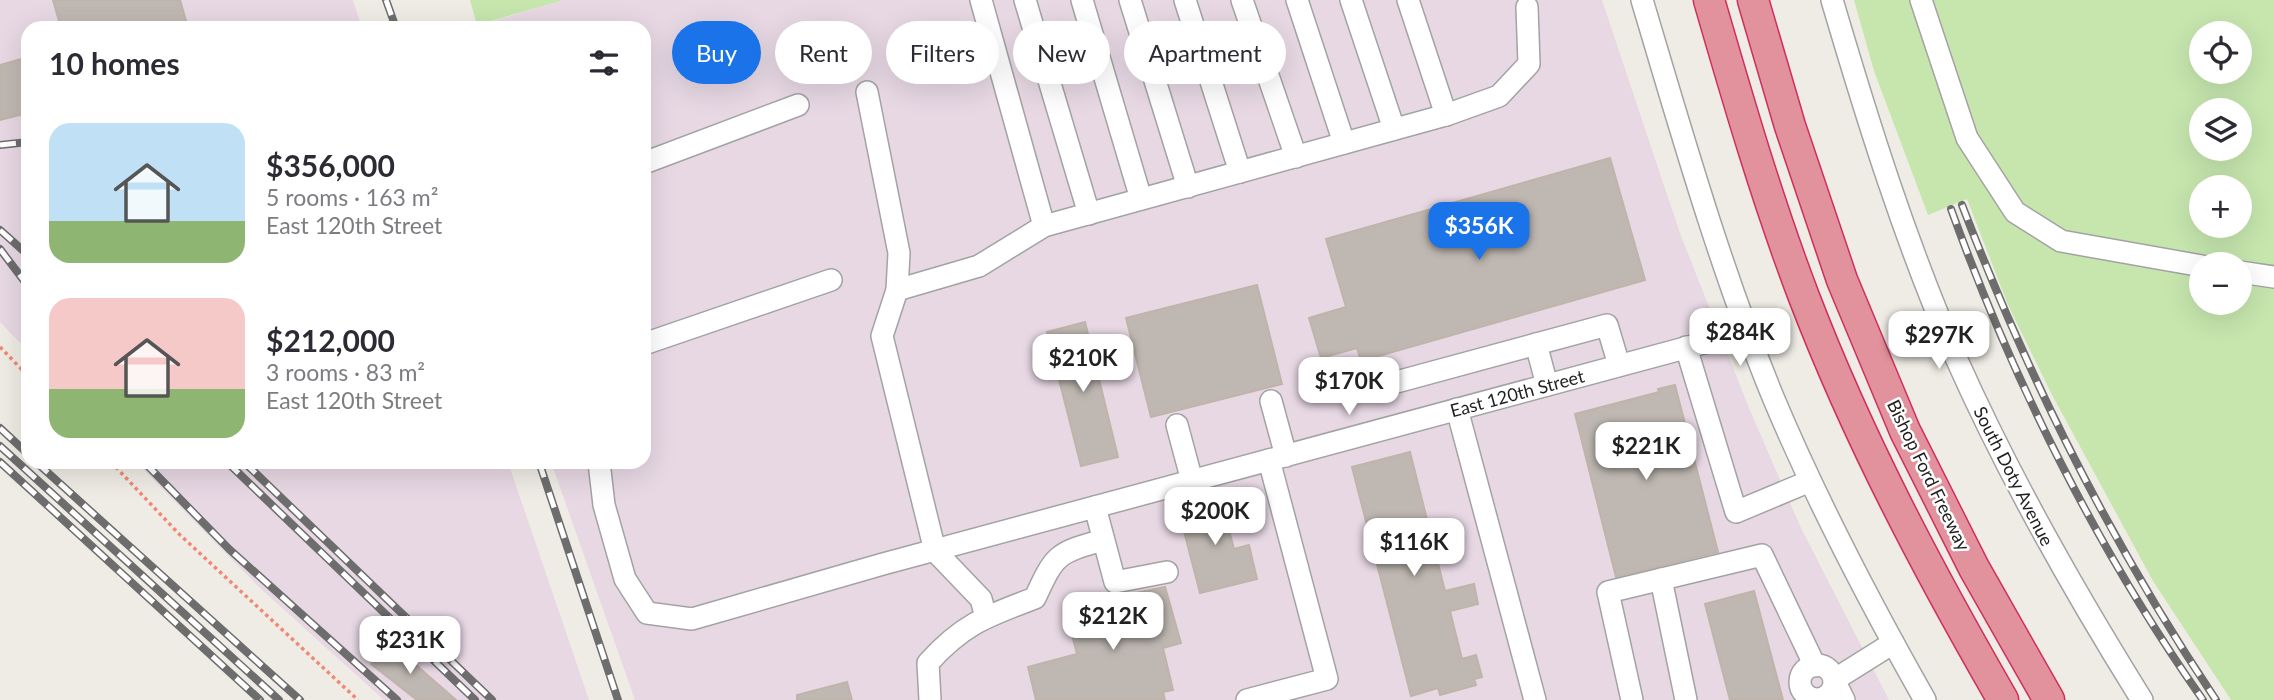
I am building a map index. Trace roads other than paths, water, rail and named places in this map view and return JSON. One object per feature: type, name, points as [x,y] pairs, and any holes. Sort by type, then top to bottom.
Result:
[{"type":"highway","points":[[1709,0],[1749,138],[1804,297],[1838,380],[1923,559],[2003,700]]},
{"type":"highway","name":"Bishop Ford Freeway","points":[[1753,0],[1790,126],[1842,280],[1905,431],[1974,568],[2049,700]]},
{"type":"street","points":[[981,0],[1044,226]]},
{"type":"street","points":[[1025,0],[1088,214]]},
{"type":"street","points":[[1082,0],[1140,200]]},
{"type":"street","points":[[1130,0],[1188,187]]},
{"type":"street","points":[[1185,0],[1240,172]]},
{"type":"street","points":[[1242,0],[1296,157]]},
{"type":"street","points":[[1297,0],[1344,143]]},
{"type":"street","points":[[1351,0],[1394,129]]},
{"type":"street","points":[[1408,0],[1446,115]]},
{"type":"street","points":[[1642,0],[1712,229],[1748,331],[1810,481],[1925,700]]},
{"type":"street","name":"South Doty Avenue","points":[[1832,0],[1901,218],[1957,360],[2034,518],[2143,700]]},
{"type":"street","points":[[1921,0],[1967,138],[2015,212],[2062,241],[2189,264]]},
{"type":"street","points":[[897,290],[979,265],[1044,226],[1446,115],[1499,96],[1529,64],[1527,7]]},
{"type":"street","points":[[867,92],[899,253],[897,290],[882,336],[935,551],[981,599],[986,617]]},
{"type":"street","points":[[651,160],[798,105]]},
{"type":"street","points":[[2252,274],[2274,277]]},
{"type":"street","points":[[651,342],[831,280]]},
{"type":"street","points":[[1378,387],[1607,325],[1619,365]]},
{"type":"street","name":"East 120th Street","points":[[600,469],[604,505],[625,579],[647,613],[692,619],[1748,331]]},
{"type":"street","points":[[1536,344],[1548,385]]},
{"type":"street","points":[[1686,347],[1736,512],[1810,481]]},
{"type":"street","points":[[1247,700],[1327,679],[1277,458],[1271,401]]},
{"type":"street","points":[[1457,409],[1535,700]]},
{"type":"street","points":[[1177,425],[1192,481]]},
{"type":"street","points":[[1095,508],[1115,582],[1167,572]]},
{"type":"street","points":[[930,700],[928,663],[953,636],[986,617],[1035,598],[1049,568],[1063,551],[1103,540]]},
{"type":"street","points":[[1632,700],[1608,592],[1762,555],[1815,666],[1829,671],[1844,700]]},
{"type":"street","points":[[1661,579],[1686,700]]},
{"type":"street","points":[[1815,666],[1805,671],[1801,685],[1805,694],[1820,699],[1832,690],[1834,680],[1893,643]]},
{"type":"railway","points":[[386,0],[394,21]]},
{"type":"railway","points":[[0,145],[21,143]]},
{"type":"railway","points":[[1962,205],[2015,334],[2075,460],[2142,582],[2216,700]]},
{"type":"railway","points":[[1951,209],[2002,337],[2061,463],[2128,585],[2203,700]]},
{"type":"railway","points":[[0,230],[21,249]]},
{"type":"railway","points":[[0,249],[21,277]]},
{"type":"railway","points":[[0,428],[21,448]]},
{"type":"railway","points":[[0,446],[21,465]]},
{"type":"railway","points":[[0,462],[260,700]]},
{"type":"railway","points":[[25,469],[279,700]]},
{"type":"railway","points":[[44,469],[300,700]]},
{"type":"railway","points":[[151,469],[229,549],[397,700]]},
{"type":"railway","points":[[234,469],[475,700]]},
{"type":"railway","points":[[251,469],[492,700]]},
{"type":"railway","points":[[541,469],[618,700]]}]
